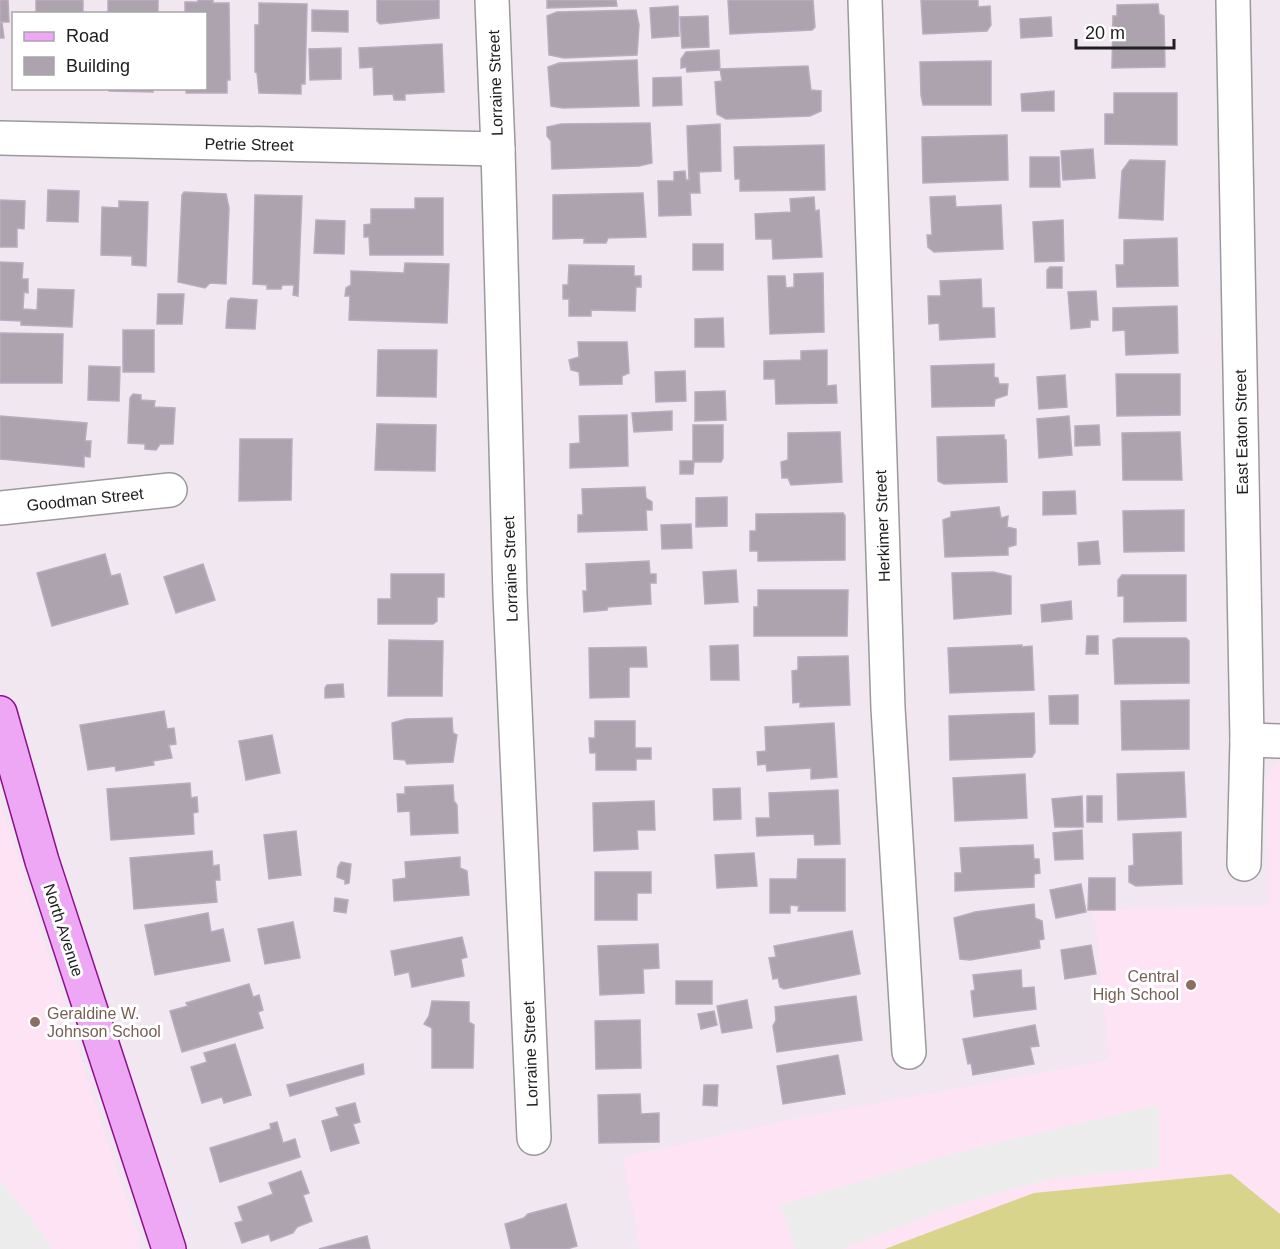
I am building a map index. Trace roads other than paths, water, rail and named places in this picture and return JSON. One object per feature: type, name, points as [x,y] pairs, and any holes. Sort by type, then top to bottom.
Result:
[{"type":"main road","name":"North Avenue","points":[[0,713],[42,861],[169,1249]]},
{"type":"street","name":"Lorraine Street","points":[[492,0],[510,595],[534,1138]]},
{"type":"street","name":"Herkimer Street","points":[[865,0],[888,708],[909,1052]]},
{"type":"street","name":"East Eaton Street","points":[[1233,0],[1246,740],[1244,864]]},
{"type":"street","name":"Petrie Street","points":[[0,138],[498,149]]},
{"type":"street","name":"Goodman Street","points":[[0,508],[170,490]]},
{"type":"street","points":[[1246,740],[1280,741]]},
{"type":"place","name":"Central High School","points":[[1191,985]]},
{"type":"place","name":"Geraldine W. Johnson School","points":[[35,1022]]}]
